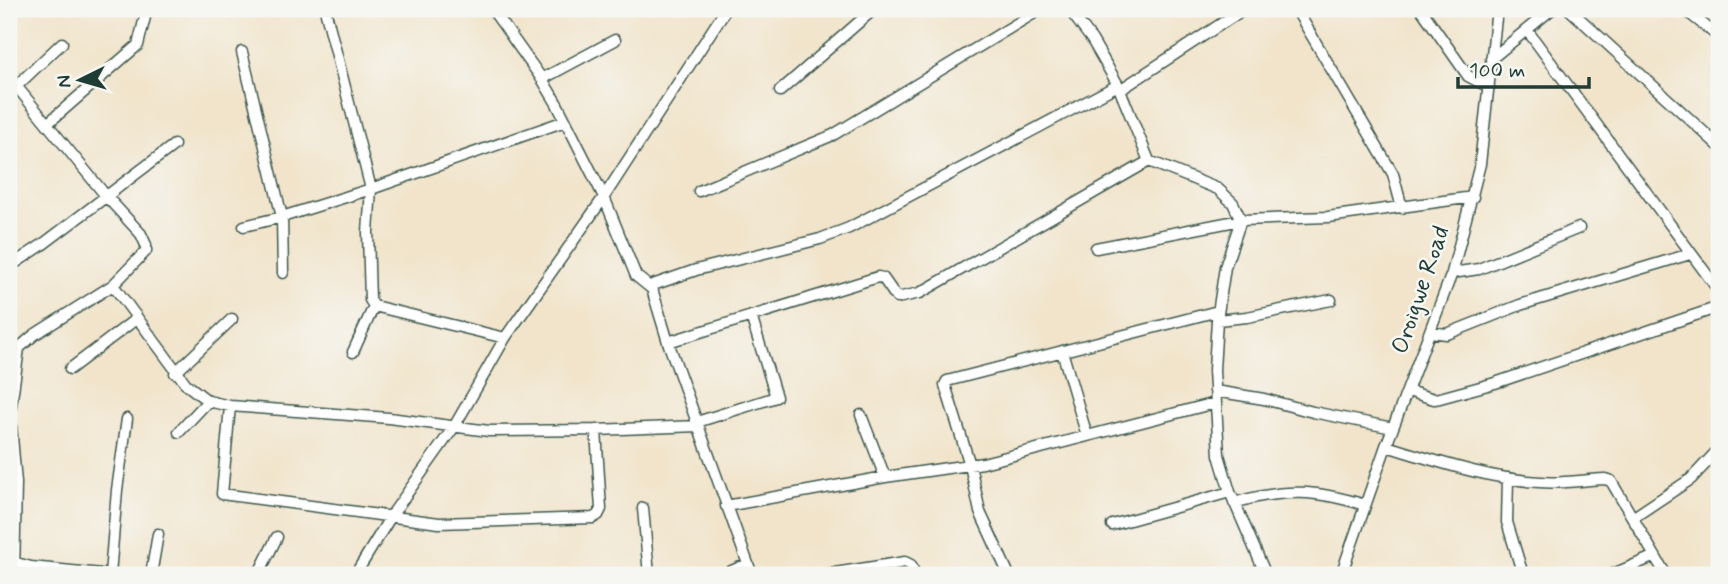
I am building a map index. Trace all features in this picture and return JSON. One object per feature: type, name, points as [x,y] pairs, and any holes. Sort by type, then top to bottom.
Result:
[{"type":"street","points":[[47,124],[138,45],[146,13],[153,9]]},
{"type":"street","points":[[325,9],[371,189],[368,257],[370,300],[374,306],[505,338]]},
{"type":"street","points":[[492,9],[542,79],[604,197],[636,276],[650,286],[752,575]]},
{"type":"street","points":[[355,575],[391,516],[454,427],[505,338],[604,197],[726,9]]},
{"type":"street","points":[[780,91],[874,9]]},
{"type":"street","points":[[699,191],[833,135],[1041,9]]},
{"type":"street","points":[[1069,9],[1092,40],[1119,88],[1149,161],[1217,188],[1233,203],[1241,220],[1225,267],[1218,315],[1214,357],[1215,403],[1219,455],[1234,503],[1265,572],[1249,575]]},
{"type":"street","points":[[650,286],[696,270],[820,239],[849,228],[1119,88],[1230,12],[1244,9]]},
{"type":"street","points":[[1296,9],[1393,174],[1402,208]]},
{"type":"street","points":[[1421,9],[1468,76],[1489,87]]},
{"type":"street","name":"Oroigwe Road","points":[[1341,575],[1386,446],[1452,273],[1473,197],[1482,152],[1497,9]]},
{"type":"street","points":[[1491,60],[1552,9]]},
{"type":"street","points":[[1569,9],[1719,146]]},
{"type":"street","points":[[1684,9],[1719,37]]},
{"type":"street","points":[[1527,30],[1719,292]]},
{"type":"street","points":[[542,79],[615,40]]},
{"type":"street","points":[[14,575],[11,561],[16,483],[10,413],[19,348],[34,335],[113,285],[146,251],[141,234],[47,124],[13,90],[62,43]]},
{"type":"street","points":[[242,52],[282,218],[283,273]]},
{"type":"street","points":[[244,226],[282,218],[371,189],[565,121]]},
{"type":"street","points":[[9,267],[174,145]]},
{"type":"street","points":[[668,342],[878,276],[883,278],[897,298],[920,293],[1149,161]]},
{"type":"street","points":[[1096,248],[1241,220],[1328,217],[1473,197]]},
{"type":"street","points":[[1452,273],[1479,269],[1579,228]]},
{"type":"street","points":[[1430,332],[1447,334],[1520,305],[1690,254]]},
{"type":"street","points":[[113,285],[175,373],[208,401],[230,407],[388,418],[489,431],[596,430],[697,424],[776,397],[751,316]]},
{"type":"street","points":[[1009,575],[980,512],[970,465],[945,386],[947,381],[1218,315],[1247,317],[1331,300]]},
{"type":"street","points":[[354,352],[374,306]]},
{"type":"street","points":[[1408,391],[1434,399],[1440,398],[1578,356],[1719,307]]},
{"type":"street","points":[[175,373],[232,319]]},
{"type":"street","points":[[70,369],[136,320]]},
{"type":"street","points":[[1062,351],[1087,436]]},
{"type":"street","points":[[1215,391],[1251,396],[1393,428]]},
{"type":"street","points":[[179,432],[208,401]]},
{"type":"street","points":[[726,506],[885,477],[970,465],[1215,403]]},
{"type":"street","points":[[230,407],[222,494],[439,523],[593,518],[601,509],[596,430]]},
{"type":"street","points":[[860,415],[885,477]]},
{"type":"street","points":[[11,561],[31,567],[111,575],[117,490],[127,419]]},
{"type":"street","points":[[1386,446],[1508,478],[1550,483],[1605,478],[1616,487],[1666,575]]},
{"type":"street","points":[[1634,517],[1692,479],[1719,449]]},
{"type":"street","points":[[1508,478],[1507,522],[1523,575]]},
{"type":"street","points":[[1112,525],[1230,492]]},
{"type":"street","points":[[1234,503],[1255,497],[1312,492],[1330,494],[1365,505]]},
{"type":"street","points":[[643,508],[649,575]]},
{"type":"street","points":[[151,575],[158,534]]},
{"type":"street","points":[[258,575],[277,537]]},
{"type":"street","points":[[1611,575],[1655,556]]},
{"type":"street","points":[[822,575],[905,562],[911,565],[915,575]]},
{"type":"street","points":[[723,575],[747,564]]}]
